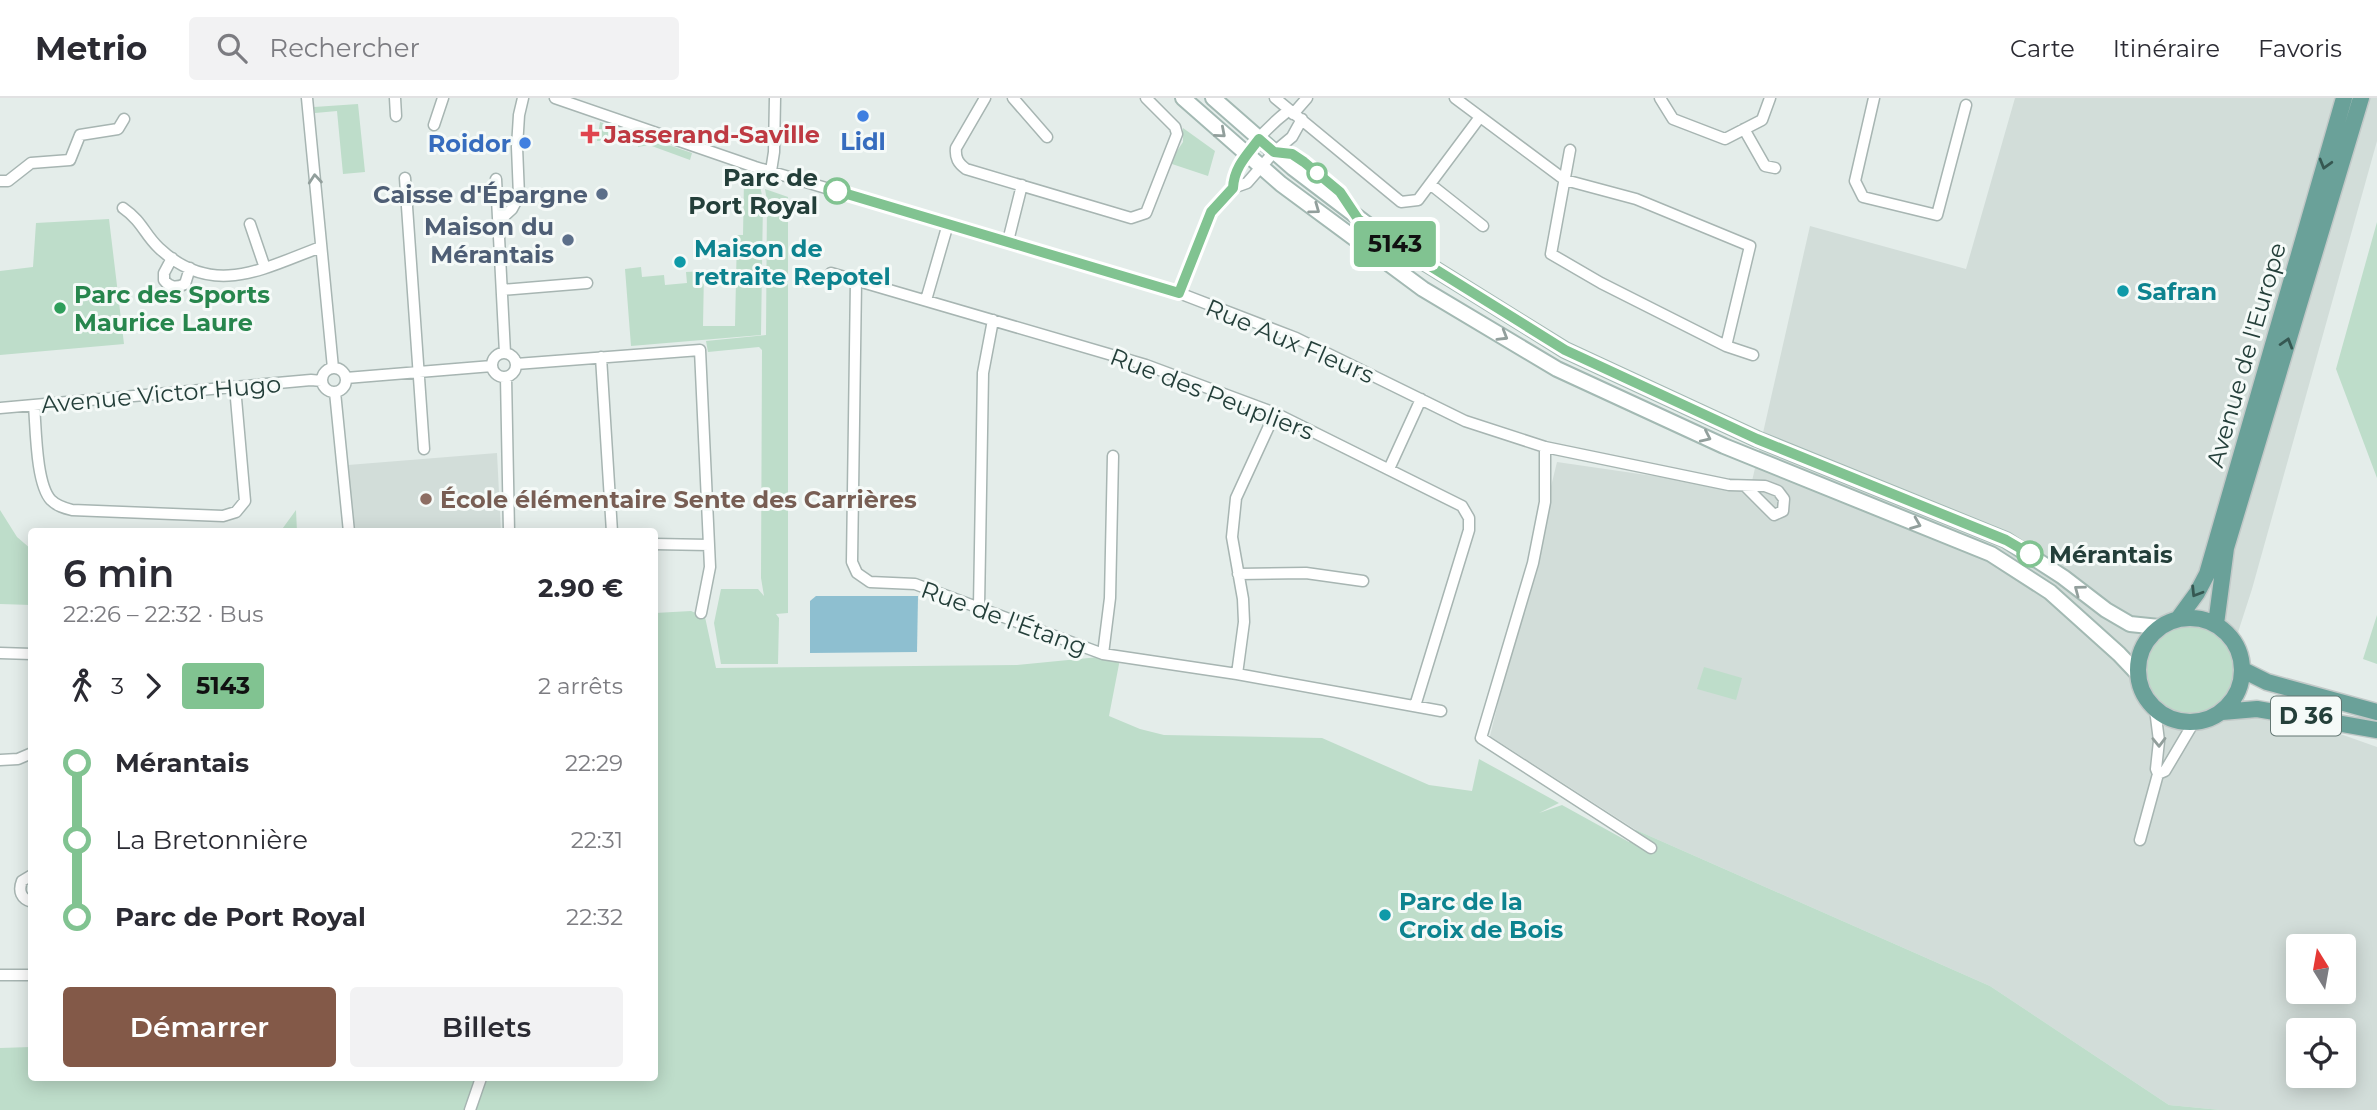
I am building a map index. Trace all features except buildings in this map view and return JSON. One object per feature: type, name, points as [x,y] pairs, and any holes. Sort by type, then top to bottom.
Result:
[{"type":"main road","points":[[1183,98],[1247,155],[1268,159],[1385,238],[1565,350],[1757,439],[2006,540],[2130,624],[2159,627]]},
{"type":"main road","points":[[1213,98],[1259,139],[1268,159],[1423,289],[1557,369],[1724,446],[1991,554],[2050,592],[2119,653],[2137,673],[2145,696],[2155,709],[2166,717],[2194,722],[2222,712],[2237,693],[2243,670],[2237,646],[2224,630],[2204,619],[2178,619],[2159,627],[2142,647],[2137,673]]},
{"type":"main road","name":"Avenue de l'Europe","points":[[2178,619],[2207,574],[2344,98]]},
{"type":"main road","name":"Avenue de l'Europe","points":[[2216,624],[2226,548],[2361,98]]},
{"type":"main road","name":"D 36","points":[[2243,670],[2267,682],[2377,712]]},
{"type":"main road","name":"D 36","points":[[2222,712],[2257,709],[2377,730]]},
{"type":"street","points":[[307,98],[333,368]]},
{"type":"street","points":[[395,98],[396,116]]},
{"type":"street","points":[[434,125],[443,98]]},
{"type":"street","points":[[498,222],[519,196],[517,147],[523,98]]},
{"type":"street","name":"Rue Aux Fleurs","points":[[555,98],[771,172],[1179,293],[1296,338],[1465,421],[1545,447],[1745,486]]},
{"type":"street","points":[[771,172],[775,98]]},
{"type":"street","points":[[985,98],[959,141],[955,156],[966,169],[1131,218],[1146,213],[1177,134],[1175,127],[1146,98]]},
{"type":"street","points":[[1013,98],[1046,137]]},
{"type":"street","points":[[1275,98],[1401,202],[1419,201],[1480,117]]},
{"type":"street","points":[[1179,293],[1211,212],[1233,188],[1247,183],[1292,137],[1295,114],[1307,98]]},
{"type":"street","points":[[1455,98],[1565,180],[1636,199],[1750,246],[1726,346]]},
{"type":"street","points":[[1660,98],[1672,119],[1725,139],[1762,120],[1770,98]]},
{"type":"street","points":[[1874,98],[1855,181],[1863,197],[1937,215],[1966,105]]},
{"type":"street","points":[[1233,188],[1233,176],[1273,122],[1295,114]]},
{"type":"street","points":[[0,181],[8,181],[31,163],[70,160],[80,135],[118,129],[124,119]]},
{"type":"street","points":[[1744,130],[1765,166],[1775,168]]},
{"type":"street","points":[[1570,150],[1551,254],[1601,283],[1726,346],[1753,355]]},
{"type":"street","points":[[405,178],[424,449]]},
{"type":"street","points":[[496,179],[505,353]]},
{"type":"street","points":[[1430,184],[1483,226]]},
{"type":"street","points":[[1008,241],[1023,185]]},
{"type":"street","points":[[123,208],[138,218],[158,246],[172,258],[211,275],[243,276],[321,247]]},
{"type":"street","points":[[250,224],[265,268]]},
{"type":"street","points":[[926,300],[948,225]]},
{"type":"street","points":[[172,258],[164,273],[164,281],[168,285],[177,287],[185,284],[190,268]]},
{"type":"street","name":"Rue des Peupliers","points":[[831,273],[1146,365],[1275,413],[1462,506],[1469,518],[1469,530],[1415,706]]},
{"type":"street","name":"Rue de l'Étang","points":[[856,281],[852,562],[857,573],[870,582],[915,584],[1103,654],[1237,674],[1441,711]]},
{"type":"street","points":[[502,290],[587,284]]},
{"type":"street","points":[[979,607],[983,373],[993,320]]},
{"type":"street","points":[[516,364],[700,350],[710,567],[701,613]]},
{"type":"street","points":[[505,353],[513,356],[516,364],[513,373],[506,377],[497,374],[492,366],[494,358],[505,353]]},
{"type":"street","points":[[601,357],[612,528]]},
{"type":"street","points":[[346,378],[492,366]]},
{"type":"street","points":[[335,392],[325,388],[322,381],[324,374],[333,368],[340,369],[346,378]]},
{"type":"street","points":[[506,377],[509,528]]},
{"type":"street","points":[[335,392],[342,388],[346,378]]},
{"type":"street","name":"Avenue Victor Hugo","points":[[0,408],[322,381]]},
{"type":"street","points":[[34,405],[43,486],[52,501],[60,506],[72,510],[222,516],[236,512],[245,501],[235,387]]},
{"type":"street","points":[[335,392],[349,528]]},
{"type":"street","points":[[1389,469],[1421,399]]},
{"type":"street","points":[[1237,674],[1244,622],[1233,537],[1236,498],[1275,413]]},
{"type":"street","points":[[1545,447],[1545,502],[1532,563],[1481,738],[1651,848]]},
{"type":"street","points":[[1103,654],[1110,598],[1113,456]]},
{"type":"street","points":[[658,544],[709,545]]},
{"type":"street","points":[[1238,574],[1306,573],[1363,581]]},
{"type":"street","points":[[0,653],[28,654]]},
{"type":"street","points":[[2140,840],[2158,774],[2156,769],[2160,749],[2155,709]]},
{"type":"street","points":[[2158,774],[2165,771],[2194,722]]},
{"type":"street","points":[[0,760],[18,759],[28,755]]},
{"type":"street","points":[[28,877],[22,881],[20,890],[24,899],[28,900]]},
{"type":"street","points":[[0,975],[28,975]]},
{"type":"street","points":[[470,1110],[480,1081]]},
{"type":"shaded area","points":[[2015,98],[2377,98],[2377,141],[2252,589],[2219,691],[2377,747],[2377,1110],[2221,1110],[2169,1105],[1990,986],[1636,830],[1490,736],[1557,462],[1750,490],[1810,226],[1966,269]]},
{"type":"shaded area","name":"École élémentaire Sente des Carrières","points":[[497,453],[501,528],[355,528],[348,465]]},
{"type":"green space","points":[[358,104],[365,172],[343,174],[337,111],[315,113],[314,107]]},
{"type":"green space","points":[[600,122],[692,153],[690,160],[649,145],[638,147],[637,139],[597,141]]},
{"type":"green space","points":[[1183,128],[1215,151],[1208,176],[1169,163],[1183,142]]},
{"type":"green space","points":[[744,180],[760,186],[763,200],[761,335],[631,346],[625,269],[641,267],[642,277],[664,275],[665,285],[687,283],[686,272],[704,271],[703,326],[735,326],[737,235],[743,235]]},
{"type":"green space","points":[[765,189],[788,197],[788,613],[776,614],[779,618],[778,664],[721,664],[714,623],[721,589],[758,589],[764,596],[761,578],[762,350],[759,347],[708,352],[706,341],[766,335]]},
{"type":"green space","name":"Parc des Sports Maurice Laure","points":[[109,219],[124,344],[0,355],[0,271],[33,267],[36,223]]},
{"type":"green space","points":[[2377,222],[2377,478],[2336,369]]},
{"type":"green space","points":[[0,510],[17,537],[28,546],[28,605],[0,604]]},
{"type":"green space","points":[[296,510],[297,528],[283,528]]},
{"type":"green space","points":[[691,611],[705,617],[716,668],[1017,665],[1099,657],[1120,659],[1109,716],[1140,729],[1164,735],[1322,738],[1429,785],[1472,791],[1479,759],[1559,803],[1539,813],[1562,805],[1629,842],[1636,830],[1990,986],[2169,1105],[2221,1110],[0,1110],[0,1048],[28,1047],[28,1081],[658,1081],[658,613]]},
{"type":"green space","points":[[2377,615],[2377,664],[2363,659]]},
{"type":"green space","points":[[2189,624],[2206,627],[2221,637],[2231,652],[2234,669],[2231,686],[2221,701],[2206,711],[2189,714],[2172,711],[2157,701],[2147,686],[2144,669],[2147,652],[2157,637],[2172,627]]},
{"type":"green space","points":[[1704,667],[1742,678],[1736,700],[1697,689]]},
{"type":"water","points":[[816,596],[918,596],[917,652],[810,653],[810,601]]},
{"type":"bus line","name":"5143","points":[[837,191],[1179,293],[1211,212],[1233,188],[1233,176],[1259,139],[1274,152],[1292,154],[1304,162],[1340,192],[1358,219],[1385,238],[1565,350],[1757,439],[2006,540],[2030,554]]},
{"type":"place","name":"Lidl","points":[[863,116]]},
{"type":"place","name":"Jasserand-Saville","points":[[590,134]]},
{"type":"place","name":"Roidor","points":[[525,143]]},
{"type":"place","name":"Parc de Port Royal","points":[[837,191]]},
{"type":"place","name":"Caisse d'Épargne","points":[[602,194]]},
{"type":"place","name":"Maison du Mérantais","points":[[568,240]]},
{"type":"place","name":"Maison de retraite Repotel","points":[[680,262]]},
{"type":"place","name":"Safran","points":[[2123,291]]},
{"type":"place","name":"Parc des Sports Maurice Laure","points":[[60,308]]},
{"type":"place","name":"École élémentaire Sente des Carrières","points":[[426,499]]},
{"type":"place","name":"Mérantais","points":[[2030,554]]},
{"type":"place","name":"Parc de la Croix de Bois","points":[[1385,915]]}]
